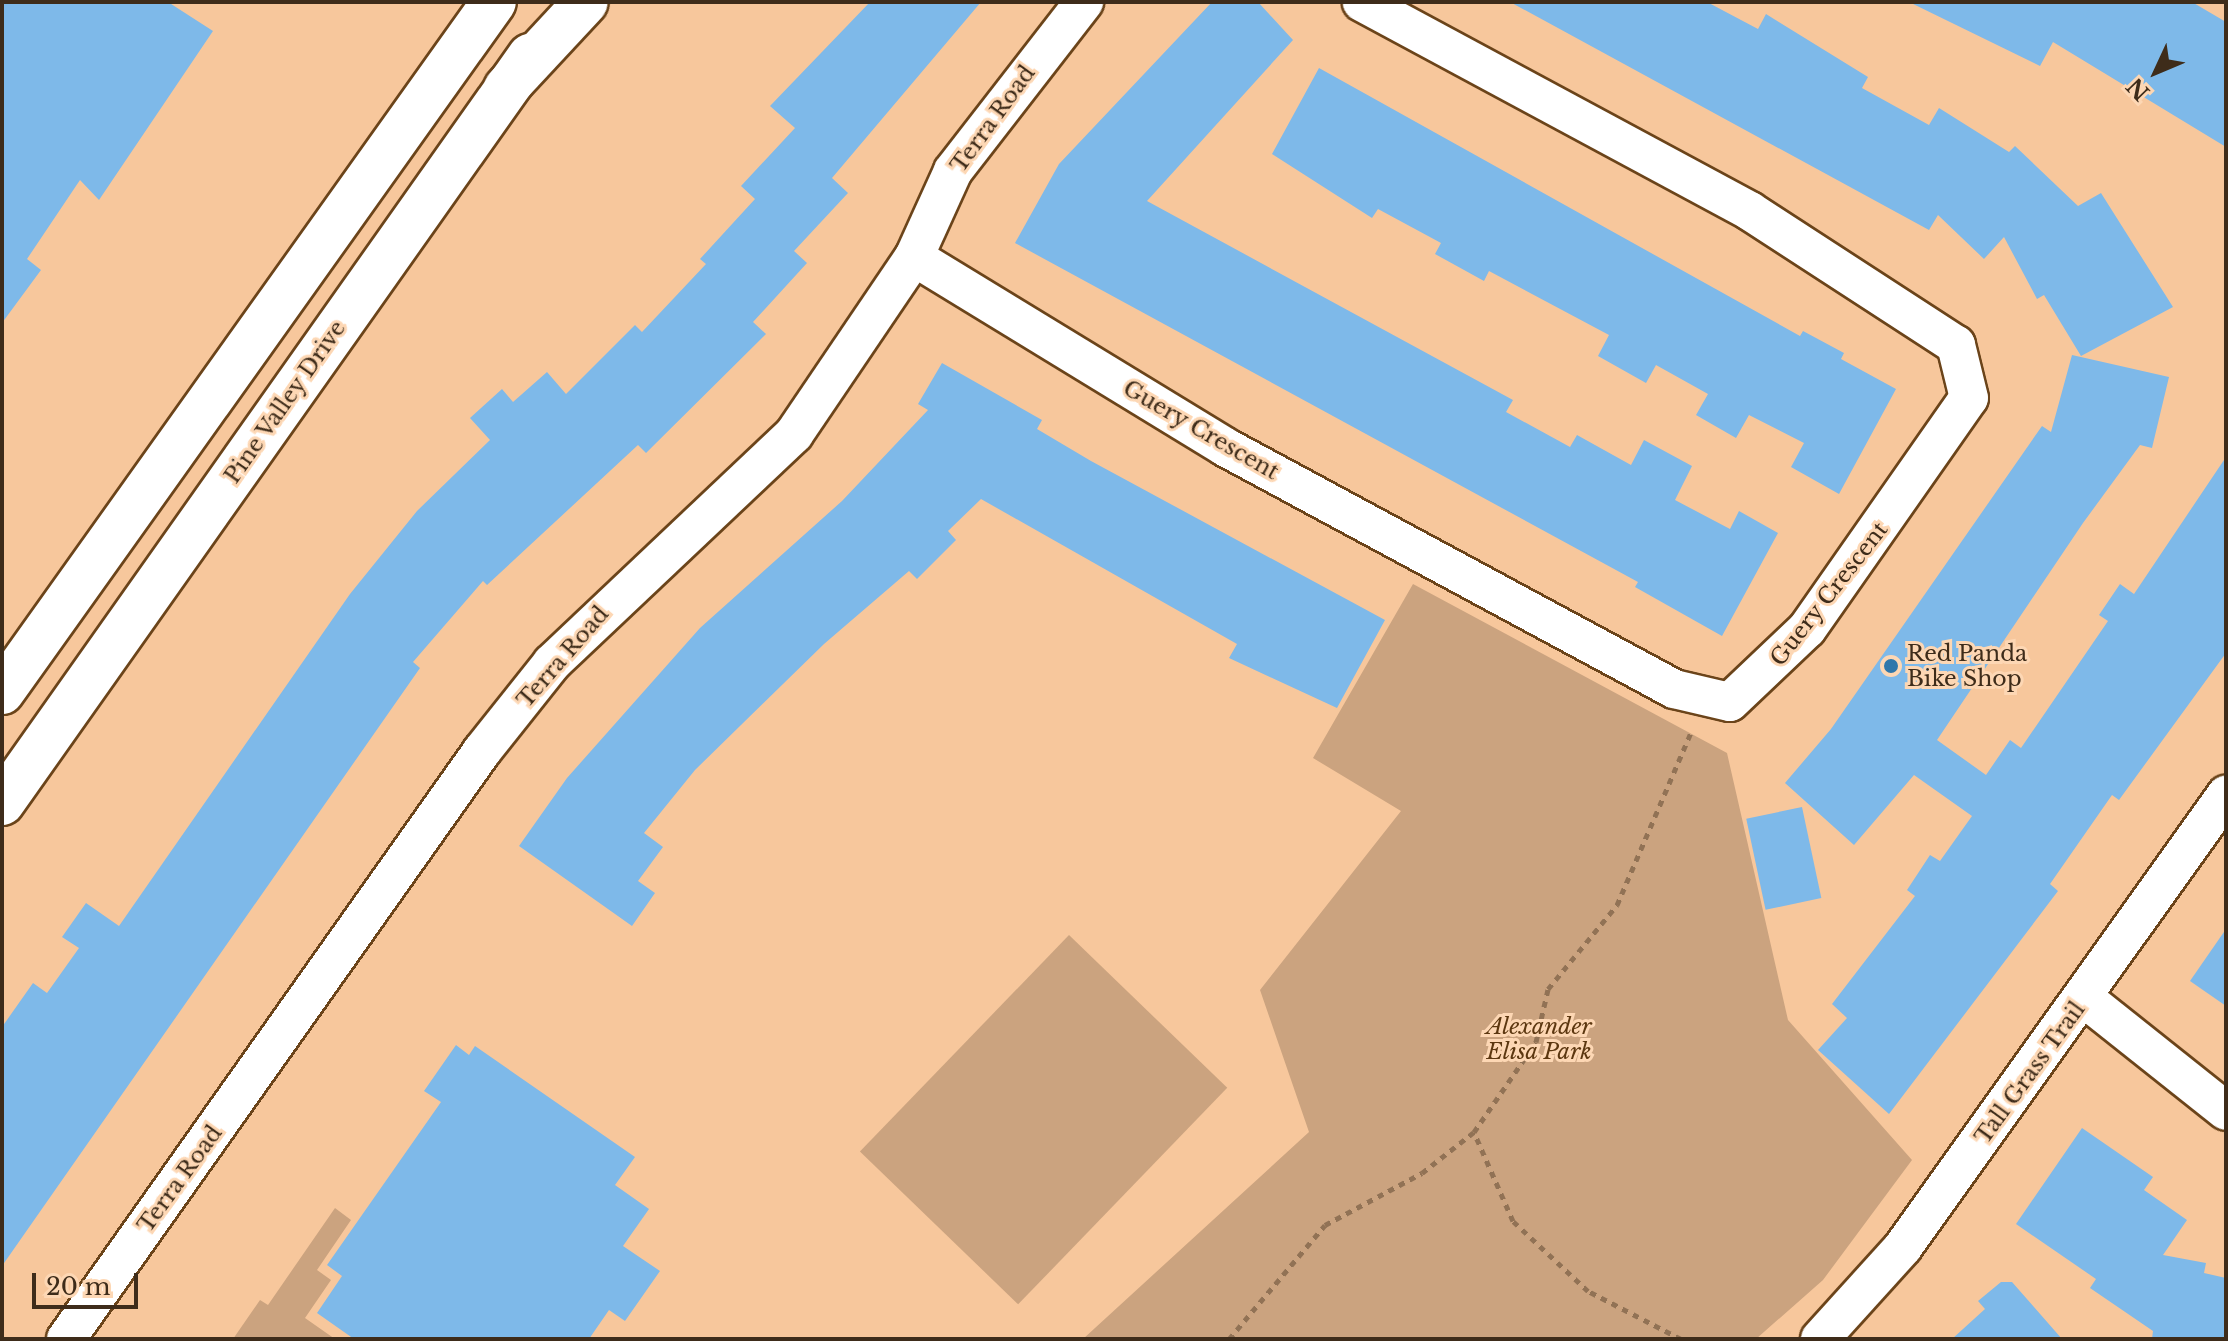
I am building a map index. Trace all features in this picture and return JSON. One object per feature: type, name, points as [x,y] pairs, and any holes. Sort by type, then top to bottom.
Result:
[{"type":"main road","points":[[2,692],[494,2]]},
{"type":"main road","name":"Pine Valley Drive","points":[[2,803],[569,2]]},
{"type":"main road","points":[[506,88],[586,2]]},
{"type":"street","name":"Terra Road","points":[[66,1339],[482,751],[592,619],[723,508],[794,434],[914,257],[953,171],[1084,2]]},
{"type":"street","name":"Guery Crescent","points":[[914,257],[1225,447],[1674,689],[1730,702],[1776,666],[1878,534],[1969,398],[1956,345],[1750,211],[1362,2]]},
{"type":"street","name":"Tall Grass Trail","points":[[1820,1339],[1883,1273],[2084,998],[2226,795]]},
{"type":"street","points":[[2084,998],[2226,1111]]},
{"type":"path","points":[[1229,1339],[1325,1225],[1422,1173],[1474,1132],[1536,1042],[1548,989],[1617,905],[1707,696]]},
{"type":"path","points":[[1474,1132],[1513,1221],[1588,1291],[1681,1339]]},
{"type":"green space","name":"Alexander Elisa Park","points":[[1413,584],[1727,753],[1788,1020],[1912,1160],[1823,1280],[1756,1339],[1083,1339],[1309,1132],[1260,990],[1401,811],[1313,758]]},
{"type":"green space","points":[[1069,935],[1227,1088],[1018,1304],[860,1152]]},
{"type":"green space","points":[[335,1208],[351,1220],[317,1270],[331,1280],[305,1318],[335,1339],[233,1339],[260,1300],[268,1305]]},
{"type":"building","points":[[2,2],[168,2],[213,31],[99,200],[80,180],[27,259],[41,270],[2,323]]},
{"type":"building","points":[[870,2],[981,2],[832,178],[848,193],[794,251],[807,263],[753,322],[766,334],[646,453],[638,445],[487,585],[483,581],[413,662],[420,668],[2,1266],[2,1027],[33,983],[47,993],[79,948],[62,937],[86,903],[119,926],[350,594],[417,511],[490,440],[470,418],[502,389],[513,402],[547,372],[566,394],[635,325],[642,332],[706,264],[700,259],[755,199],[741,186],[795,128],[770,106]]},
{"type":"building","points":[[1212,2],[1258,2],[1293,40],[1147,201],[1513,400],[1506,412],[1570,447],[1577,435],[1631,465],[1644,440],[1692,466],[1675,500],[1730,529],[1739,511],[1778,533],[1722,636],[1635,587],[1638,582],[1015,243],[1059,164]]},
{"type":"building","points":[[1510,2],[1707,2],[1758,29],[1766,14],[1868,77],[1862,88],[1929,125],[1939,108],[2009,152],[2015,146],[2078,206],[2101,193],[2173,307],[2081,356],[2044,295],[2037,299],[2004,237],[1984,259],[1938,215],[1929,230]]},
{"type":"building","points":[[1909,2],[2192,2],[2226,22],[2226,147],[2053,42],[2040,66]]},
{"type":"building","points":[[1319,68],[1800,336],[1803,331],[1844,353],[1841,359],[1896,389],[1839,494],[1791,467],[1804,443],[1749,415],[1736,438],[1696,415],[1708,394],[1656,365],[1646,383],[1598,356],[1609,335],[1489,271],[1484,281],[1435,254],[1441,243],[1378,209],[1372,218],[1272,154]]},
{"type":"building","points":[[2072,355],[2169,377],[2152,448],[2140,445],[2083,523],[1937,740],[1986,775],[2010,740],[2021,748],[2108,621],[2099,615],[2120,584],[2134,594],[2226,457],[2226,653],[2119,800],[2112,795],[2050,884],[2058,891],[1889,1114],[1818,1050],[1847,1018],[1832,1004],[1915,896],[1907,890],[1930,855],[1940,861],[1972,816],[1914,775],[1854,845],[1785,783],[1831,729],[2042,426],[2051,432]]},
{"type":"building","points":[[942,363],[1042,420],[1037,429],[1091,461],[1385,620],[1337,708],[1229,658],[1237,644],[981,499],[948,531],[956,540],[917,579],[909,571],[824,644],[695,770],[644,833],[663,847],[638,881],[655,893],[632,926],[519,846],[567,778],[700,628],[842,501],[928,410],[918,404]]},
{"type":"building","points":[[1802,807],[1821,898],[1766,910],[1746,819]]},
{"type":"building","points":[[2226,929],[2226,1006],[2190,981]]},
{"type":"building","points":[[456,1045],[469,1055],[475,1046],[635,1157],[615,1185],[649,1209],[623,1246],[660,1271],[625,1321],[609,1310],[589,1339],[354,1339],[317,1313],[342,1276],[327,1265],[441,1102],[424,1091]]},
{"type":"building","points":[[2082,1128],[2153,1177],[2144,1190],[2187,1220],[2163,1255],[2206,1263],[2204,1273],[2226,1278],[2226,1339],[2152,1339],[2153,1331],[2090,1288],[2096,1279],[2016,1224]]},
{"type":"building","points":[[2001,1282],[2012,1282],[2062,1339],[1952,1339],[1985,1309],[1978,1301]]},
{"type":"place","name":"Red Panda Bike Shop","points":[[1891,666]]}]
